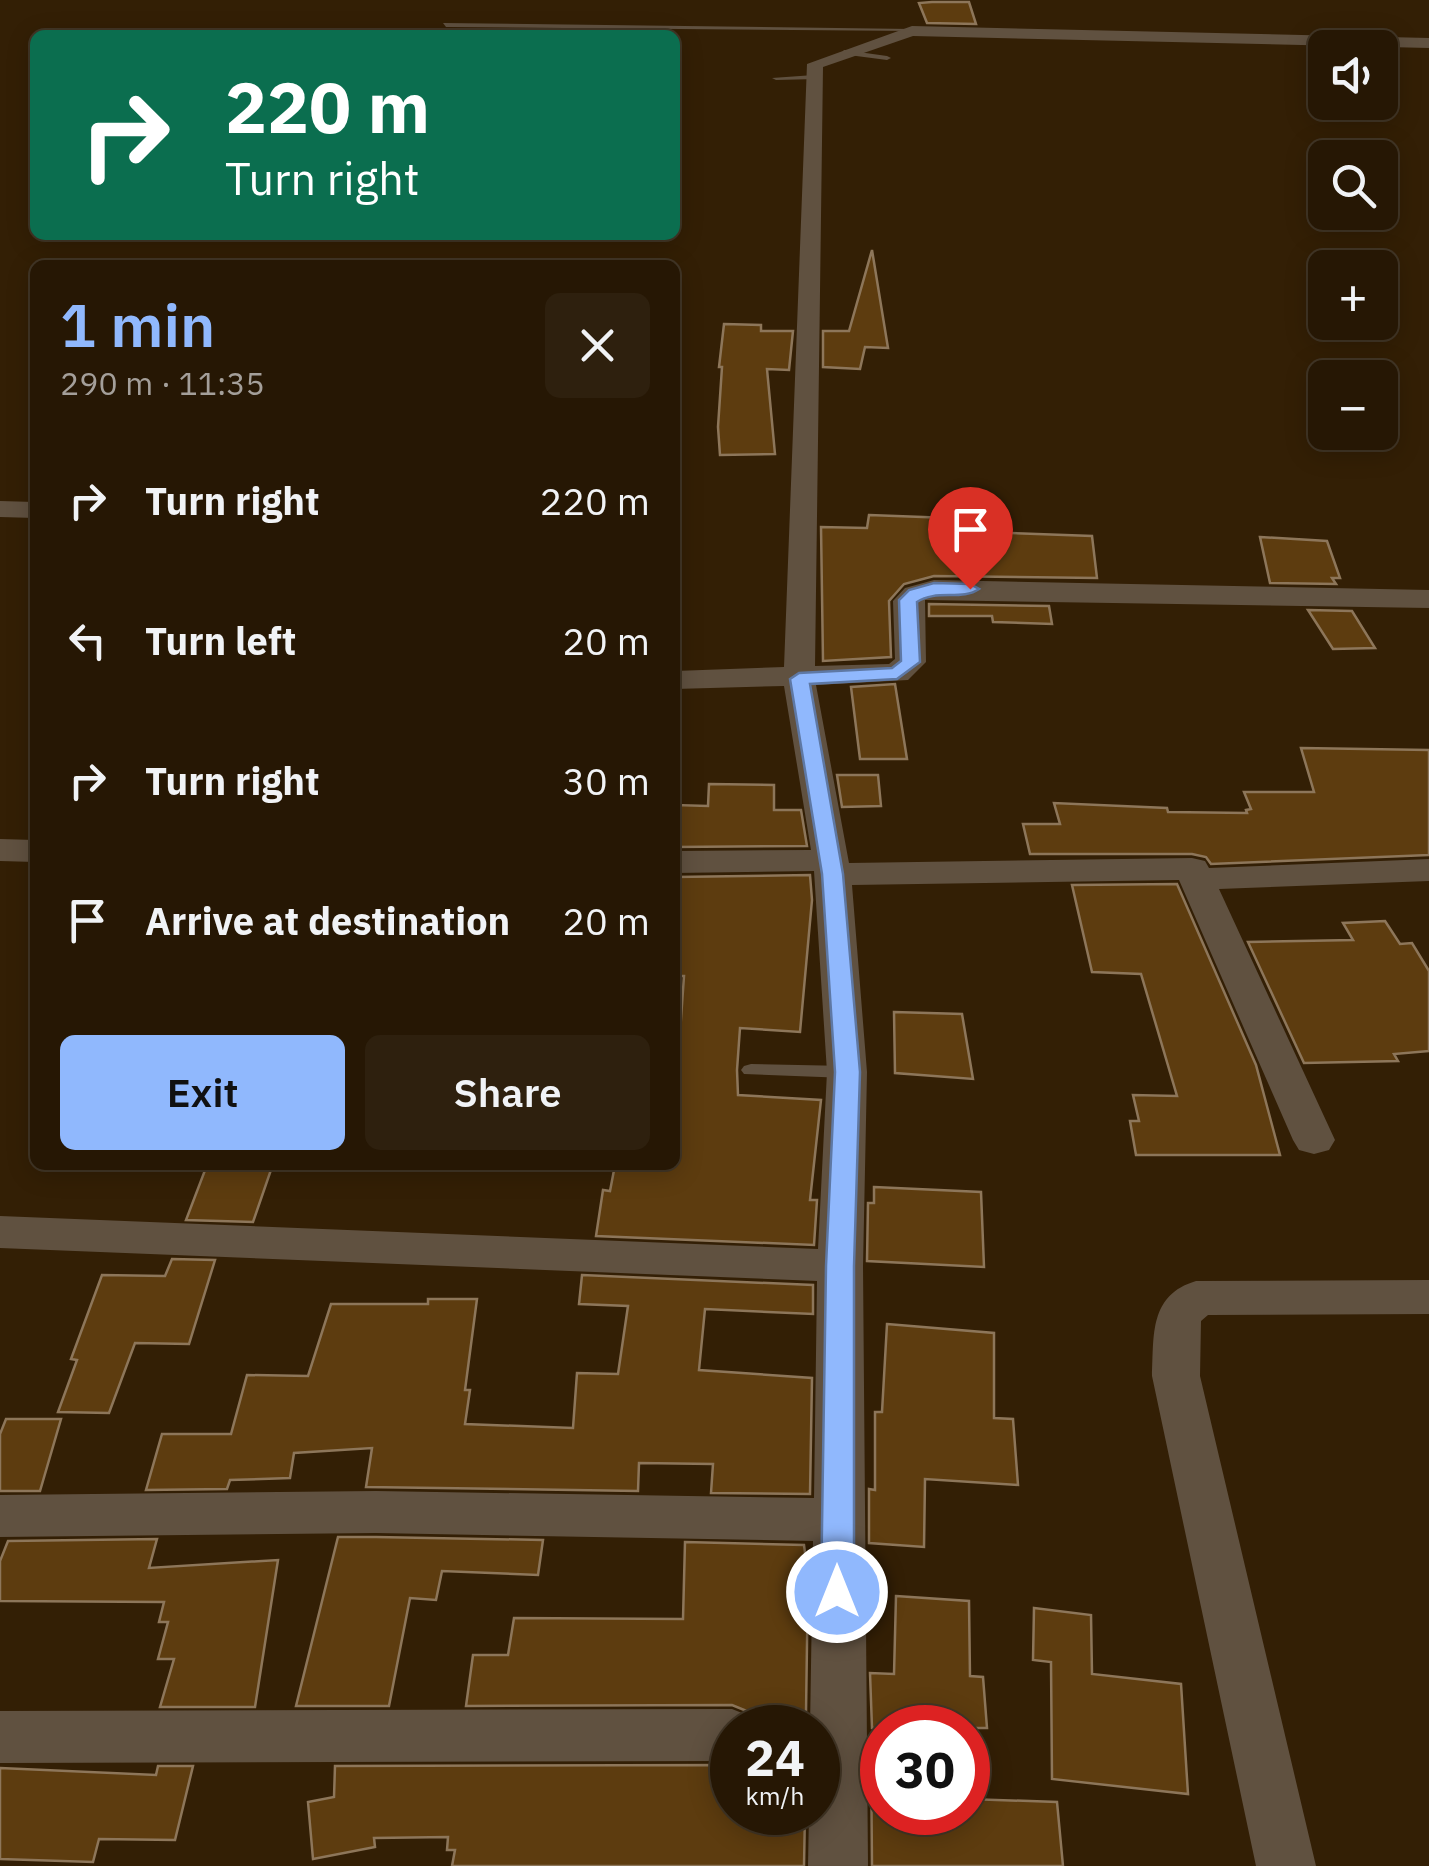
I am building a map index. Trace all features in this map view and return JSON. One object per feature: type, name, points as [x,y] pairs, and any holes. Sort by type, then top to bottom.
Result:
[{"type":"street","points":[[829,1705],[848,1072],[831,868],[799,679],[814,64],[912,31],[985,22],[1429,43]]},
{"type":"street","points":[[0,510],[30,510]]},
{"type":"street","points":[[680,680],[897,673],[911,662],[908,600],[934,589],[1429,599]]},
{"type":"street","points":[[0,850],[30,851]]},
{"type":"street","points":[[680,862],[831,868],[1184,868],[1196,872],[1314,1140]]},
{"type":"street","points":[[1199,878],[1429,870]]},
{"type":"street","points":[[0,1232],[840,1266]]},
{"type":"street","points":[[1286,1866],[1176,1376],[1178,1316],[1196,1298],[1429,1297]]},
{"type":"street","points":[[0,1516],[376,1512],[837,1520]]},
{"type":"street","points":[[0,1737],[710,1734]]},
{"type":"street","points":[[836,1835],[838,1866]]},
{"type":"lane","points":[[446,25],[912,31]]},
{"type":"lane","points":[[844,52],[887,58]]},
{"type":"lane","points":[[776,78],[814,77]]},
{"type":"lane","points":[[751,1070],[848,1072]]},
{"type":"building","points":[[969,2],[976,24],[927,23],[919,3]]},
{"type":"building","points":[[872,250],[888,348],[865,347],[860,369],[823,367],[823,331],[849,331]]},
{"type":"building","points":[[724,324],[761,325],[761,331],[793,331],[789,370],[767,369],[775,454],[720,455],[719,367]]},
{"type":"building","points":[[869,515],[949,518],[952,531],[1092,536],[1097,578],[934,576],[904,584],[889,601],[891,657],[823,661],[821,527],[867,528]]},
{"type":"building","points":[[1260,537],[1327,541],[1340,578],[1332,578],[1336,584],[1270,583]]},
{"type":"building","points":[[929,604],[1049,606],[1052,624],[993,622],[992,616],[929,616]]},
{"type":"building","points":[[1308,610],[1352,611],[1375,648],[1333,649]]},
{"type":"building","points":[[895,684],[907,759],[860,759],[851,687]]},
{"type":"building","points":[[1301,748],[1429,750],[1429,855],[1211,864],[1206,857],[1192,854],[1030,854],[1023,824],[1060,824],[1054,803],[1167,808],[1168,812],[1247,813],[1251,809],[1244,792],[1314,792]]},
{"type":"building","points":[[837,775],[878,775],[881,806],[842,807]]},
{"type":"building","points":[[709,784],[774,785],[774,810],[801,810],[807,846],[680,847],[680,805],[708,806]]},
{"type":"building","points":[[810,875],[812,900],[800,1032],[740,1028],[737,1070],[738,1095],[821,1100],[810,1200],[817,1200],[814,1245],[596,1236],[603,1190],[610,1191],[614,1170],[680,1170],[684,976],[680,976],[680,877]]},
{"type":"building","points":[[1177,884],[1256,1065],[1280,1155],[1136,1155],[1130,1121],[1139,1121],[1133,1095],[1177,1096],[1141,974],[1092,972],[1072,885]]},
{"type":"building","points":[[1385,921],[1400,944],[1412,943],[1429,971],[1429,1051],[1394,1054],[1398,1061],[1304,1063],[1248,942],[1353,940],[1343,923]]},
{"type":"building","points":[[894,1012],[962,1014],[973,1079],[895,1073]]},
{"type":"building","points":[[205,1170],[271,1170],[253,1222],[186,1220]]},
{"type":"building","points":[[874,1187],[981,1192],[984,1267],[867,1261],[868,1203],[874,1203]]},
{"type":"building","points":[[172,1259],[215,1260],[189,1344],[135,1343],[109,1413],[58,1412],[77,1360],[71,1359],[102,1275],[165,1276]]},
{"type":"building","points":[[582,1275],[813,1285],[813,1314],[705,1309],[699,1370],[812,1378],[810,1494],[711,1493],[713,1464],[639,1463],[638,1491],[366,1487],[372,1448],[294,1453],[290,1478],[230,1480],[227,1489],[146,1490],[162,1434],[231,1434],[247,1375],[308,1376],[331,1304],[428,1304],[428,1299],[477,1299],[465,1390],[470,1390],[465,1424],[573,1428],[577,1373],[618,1374],[628,1306],[579,1304]]},
{"type":"building","points":[[887,1324],[994,1333],[994,1418],[1013,1419],[1018,1485],[925,1479],[924,1547],[869,1543],[869,1489],[875,1490],[875,1412],[882,1412]]},
{"type":"building","points":[[6,1419],[61,1419],[40,1491],[0,1491],[0,1434]]},
{"type":"building","points":[[338,1537],[543,1540],[538,1575],[442,1571],[436,1600],[410,1598],[389,1706],[296,1706]]},
{"type":"building","points":[[157,1539],[149,1568],[278,1560],[255,1707],[160,1707],[174,1659],[158,1659],[168,1622],[159,1622],[164,1602],[0,1601],[0,1561],[8,1541]]},
{"type":"building","points":[[685,1542],[804,1545],[808,1575],[806,1705],[466,1706],[473,1655],[508,1655],[514,1618],[683,1619]]},
{"type":"building","points":[[896,1596],[969,1601],[970,1676],[983,1677],[985,1705],[871,1705],[870,1673],[894,1674]]},
{"type":"building","points":[[1034,1608],[1091,1615],[1092,1674],[1181,1684],[1188,1794],[1052,1779],[1051,1662],[1033,1660]]},
{"type":"building","points":[[710,1765],[710,1835],[805,1835],[804,1866],[452,1866],[455,1850],[447,1850],[448,1837],[374,1838],[375,1847],[313,1859],[308,1802],[334,1797],[335,1766]]},
{"type":"building","points":[[158,1766],[193,1766],[175,1840],[99,1839],[93,1862],[0,1859],[0,1768],[156,1775]]},
{"type":"building","points":[[990,1800],[1057,1802],[1063,1866],[872,1866],[872,1835],[990,1835]]},
{"type":"route","points":[[837,1592],[840,1266],[848,1072],[832,874],[799,679],[897,673],[911,662],[908,600],[934,589],[970,589]]}]
